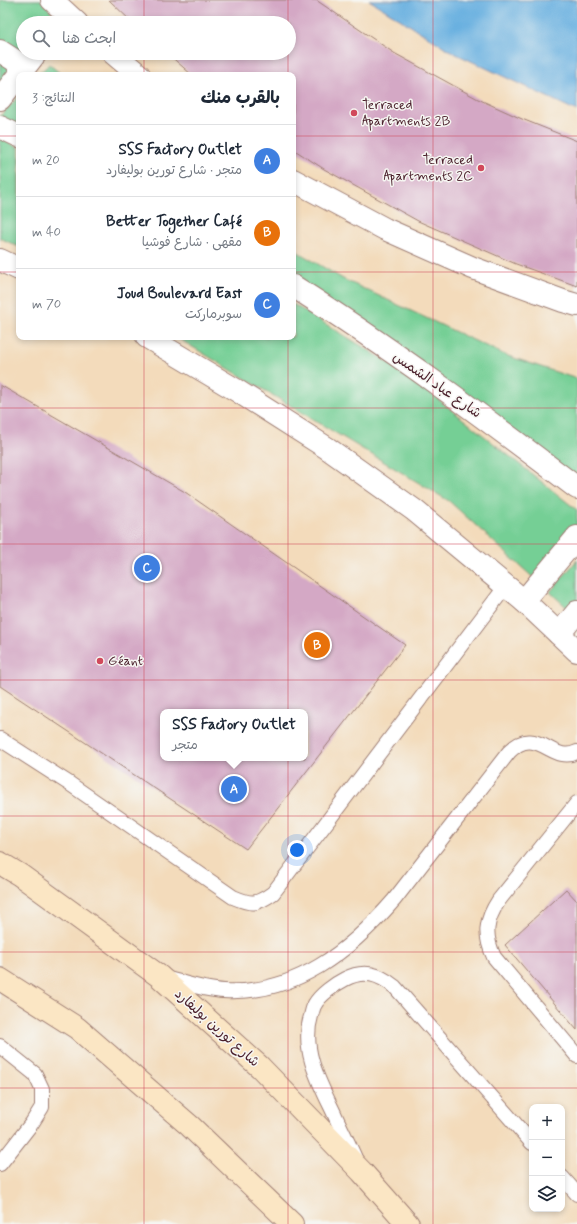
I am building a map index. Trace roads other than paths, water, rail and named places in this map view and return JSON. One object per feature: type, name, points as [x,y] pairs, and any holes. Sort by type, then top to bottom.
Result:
[{"type":"main road","name":"شارع تورين بوليفارد","points":[[0,863],[20,875],[160,976],[260,1067],[362,1172],[408,1224]]},
{"type":"main road","points":[[5,985],[77,1028],[190,1126],[292,1224]]},
{"type":"street","points":[[0,51],[16,56]]},
{"type":"street","points":[[21,72],[31,60]]},
{"type":"street","points":[[121,60],[135,72]]},
{"type":"street","points":[[0,99],[16,79]]},
{"type":"street","points":[[0,127],[16,135]]},
{"type":"street","points":[[296,182],[385,229],[473,268],[577,305]]},
{"type":"street","points":[[0,260],[16,268]]},
{"type":"street","name":"شارع عباد الشمس","points":[[296,288],[406,362],[576,485]]},
{"type":"street","points":[[152,340],[236,390],[326,448],[414,510],[506,586],[577,650]]},
{"type":"street","points":[[524,602],[577,537]]},
{"type":"street","points":[[559,634],[577,612]]},
{"type":"lane","points":[[0,739],[70,784],[233,897],[245,902],[254,903],[262,901],[273,893],[506,586]]},
{"type":"lane","points":[[160,976],[194,986],[224,991],[255,990],[285,983],[313,970],[338,954],[380,917],[515,746],[523,742],[532,741],[562,754],[574,757]]},
{"type":"lane","points":[[577,803],[499,900],[492,911],[486,934],[494,957],[577,1056]]},
{"type":"lane","points":[[362,1172],[317,1077],[311,1059],[308,1040],[308,1024],[314,1005],[325,993],[342,980],[363,973],[374,974],[386,979],[395,987],[530,1140]]},
{"type":"lane","points":[[0,1046],[35,1074],[42,1089],[42,1107],[32,1123],[0,1164]]},
{"type":"lane","points":[[565,1180],[577,1194]]},
{"type":"water","points":[[369,0],[577,0],[577,111],[454,53]]},
{"type":"place","name":"Terraced Apartments 2B","points":[[354,113]]},
{"type":"place","name":"Terraced Apartments 2C","points":[[481,168]]},
{"type":"place","name":"Joud Boulevard East","points":[[147,568]]},
{"type":"place","name":"Better Together Café","points":[[317,645]]},
{"type":"place","name":"Géant","points":[[100,661]]},
{"type":"place","name":"SSS Factory Outlet","points":[[234,789]]}]
